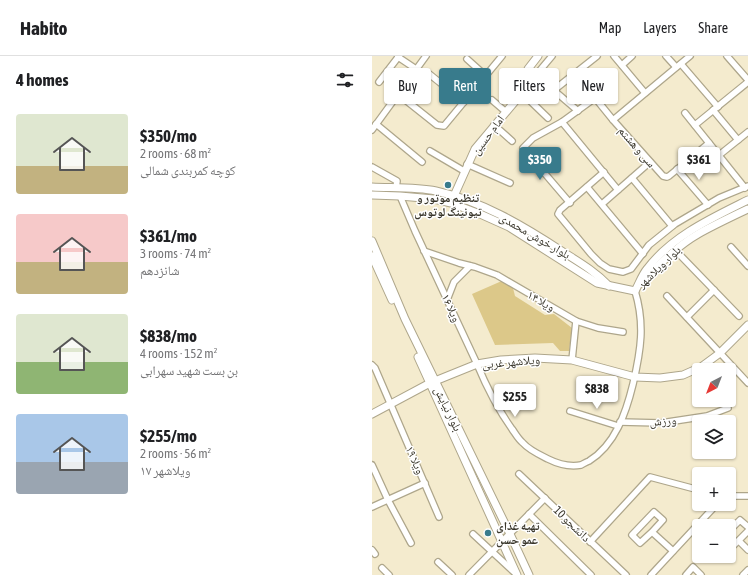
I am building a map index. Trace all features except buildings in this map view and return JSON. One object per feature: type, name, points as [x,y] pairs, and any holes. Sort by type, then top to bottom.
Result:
[{"type":"street","points":[[379,82],[398,56],[415,68]]},
{"type":"street","points":[[417,68],[426,56]]},
{"type":"street","points":[[491,70],[502,56]]},
{"type":"street","name":"امام حسین","points":[[529,68],[538,56]]},
{"type":"street","points":[[542,68],[552,56]]},
{"type":"street","points":[[614,56],[645,93]]},
{"type":"street","points":[[622,65],[632,56]]},
{"type":"street","points":[[666,56],[679,66],[715,108],[738,140]]},
{"type":"street","points":[[613,120],[690,56]]},
{"type":"street","points":[[727,56],[747,83],[748,91]]},
{"type":"street","points":[[581,68],[594,57]]},
{"type":"street","points":[[467,59],[477,68]]},
{"type":"street","points":[[431,75],[439,82]]},
{"type":"street","points":[[559,86],[567,79]]},
{"type":"street","points":[[695,124],[747,83]]},
{"type":"street","points":[[559,94],[578,111]]},
{"type":"street","points":[[492,100],[506,112]]},
{"type":"street","points":[[372,130],[391,104]]},
{"type":"street","points":[[411,104],[437,125],[441,126],[446,125],[462,104]]},
{"type":"street","name":"امام حسین","points":[[454,196],[475,149],[513,104]]},
{"type":"street","points":[[533,104],[548,118]]},
{"type":"street","points":[[570,203],[523,148],[533,138],[562,122],[587,104]]},
{"type":"street","name":"سی و هشتم","points":[[600,104],[650,162],[665,177],[669,176],[709,143]]},
{"type":"street","points":[[604,172],[570,203],[560,210],[559,216],[600,263],[610,269],[623,272],[631,269],[649,245],[672,226],[719,198],[746,187],[718,156],[695,124],[685,113]]},
{"type":"street","points":[[562,122],[618,190]]},
{"type":"street","points":[[376,124],[422,162]]},
{"type":"street","points":[[494,125],[512,141]]},
{"type":"street","points":[[718,156],[748,132]]},
{"type":"street","points":[[430,151],[466,168],[510,183]]},
{"type":"street","points":[[602,204],[650,162]]},
{"type":"street","points":[[372,167],[397,181],[396,188]]},
{"type":"street","points":[[677,169],[708,205]]},
{"type":"street","points":[[632,178],[672,226]]},
{"type":"street","name":"بلوار خوش محمدی","points":[[372,187],[434,191],[454,196],[485,208],[514,221],[547,241],[600,276],[609,286]]},
{"type":"street","points":[[587,187],[643,254]]},
{"type":"street","name":"بلوار خوش محمدی","points":[[372,195],[434,199],[451,203],[480,214],[509,227],[597,284],[609,286]]},
{"type":"street","name":"۱۶ ویلا","points":[[400,196],[486,386],[497,407],[523,444],[560,465],[581,465],[599,455],[614,436],[619,424]]},
{"type":"street","name":"بلوار ویلاشهر","points":[[636,291],[646,269],[679,238],[698,226],[747,201]]},
{"type":"street","name":"بلوار ویلاشهر","points":[[636,291],[652,273],[697,234],[748,209]]},
{"type":"street","name":"بلوار نیایش","points":[[372,241],[379,266],[403,320],[459,438],[488,490],[510,534],[528,575]]},
{"type":"street","points":[[543,248],[547,241]]},
{"type":"street","points":[[731,247],[748,266]]},
{"type":"street","name":"۱۴ ویلا","points":[[424,251],[497,275],[576,321],[598,328],[623,332]]},
{"type":"street","points":[[680,254],[739,316]]},
{"type":"street","name":"بلوار نیایش","points":[[372,256],[379,266]]},
{"type":"street","points":[[447,300],[454,282],[470,266]]},
{"type":"street","points":[[609,286],[636,291],[640,308],[642,329],[641,346],[635,377],[629,400],[619,424]]},
{"type":"street","points":[[687,317],[714,290]]},
{"type":"street","points":[[667,296],[748,383]]},
{"type":"street","points":[[572,360],[576,321]]},
{"type":"street","name":"ویلاشهر غربی","points":[[372,414],[432,382],[477,364],[501,360],[535,358],[572,360],[635,377],[660,378],[683,375],[701,367],[720,353],[748,325]]},
{"type":"street","name":"۱۹ ویلا","points":[[372,365],[375,368],[439,517]]},
{"type":"street","name":"ورزش","points":[[570,410],[619,424],[661,423],[707,416],[728,408]]},
{"type":"street","name":"بلوار نیایش","points":[[459,438],[480,493],[517,575]]},
{"type":"street","points":[[372,465],[411,544]]},
{"type":"street","name":"دانشجو 10","points":[[519,474],[626,575]]},
{"type":"street","points":[[590,542],[650,477],[692,488]]},
{"type":"street","points":[[372,507],[425,483]]},
{"type":"street","points":[[480,493],[488,490]]},
{"type":"street","points":[[736,496],[748,496]]},
{"type":"street","points":[[469,575],[544,498]]},
{"type":"street","points":[[651,575],[711,511]]},
{"type":"street","points":[[654,512],[663,520],[652,532],[640,543],[632,535],[654,512]]},
{"type":"street","points":[[530,514],[591,575]]},
{"type":"street","points":[[736,524],[740,520],[748,527]]},
{"type":"street","points":[[736,544],[748,531]]},
{"type":"street","points":[[652,532],[673,552]]},
{"type":"street","points":[[473,534],[517,575]]},
{"type":"street","points":[[739,541],[748,550]]},
{"type":"street","points":[[438,562],[452,575]]},
{"type":"street","points":[[686,575],[693,567],[701,575]]},
{"type":"street","points":[[382,568],[389,575]]},
{"type":"street","points":[[743,575],[748,570]]},
{"type":"shaded area","points":[[504,280],[513,288],[515,296],[545,315],[554,314],[572,328],[569,351],[560,351],[553,343],[495,345],[472,294]]},
{"type":"place","name":"تنظیم موتور و تیونینگ لوتوس","points":[[448,185]]},
{"type":"place","name":"تهیه غذای عمو حسن","points":[[488,533]]}]
